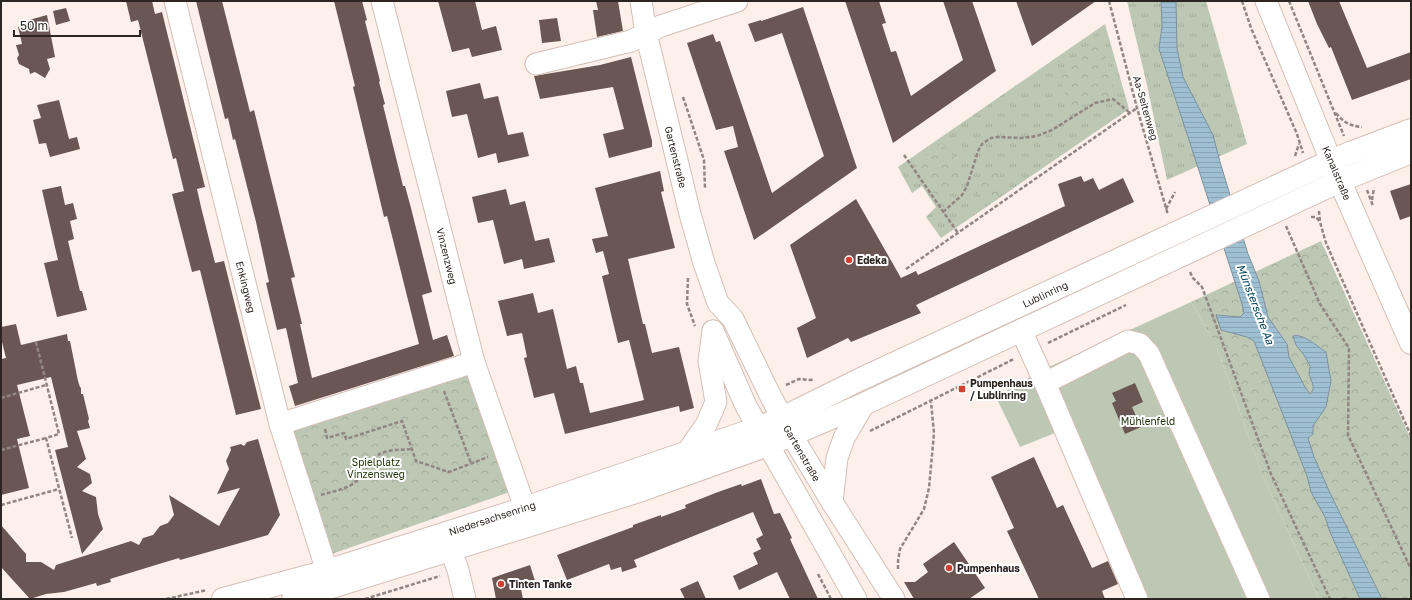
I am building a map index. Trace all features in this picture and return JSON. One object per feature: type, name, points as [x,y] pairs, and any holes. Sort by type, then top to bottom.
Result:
[{"type":"main road","name":"Lublinring","points":[[787,427],[862,379],[1177,224],[1258,195],[1350,152],[1411,130]]},
{"type":"main road","name":"Lublinring","points":[[763,437],[787,427],[864,404],[1021,330],[1191,259],[1267,215],[1340,181],[1411,152]]},
{"type":"main road","name":"Kanalstraße","points":[[1331,161],[1411,343]]},
{"type":"main road","name":"Niedersachsenring","points":[[224,599],[327,571],[525,508],[687,452],[763,437]]},
{"type":"main road","name":"Niedersachsenring","points":[[292,599],[639,491],[763,437]]},
{"type":"street","name":"Enkingweg","points":[[175,1],[280,424],[327,571]]},
{"type":"street","name":"Vinzenzweg","points":[[382,1],[474,362],[525,508]]},
{"type":"street","name":"Gartenstraße","points":[[641,1],[646,33],[690,214],[704,263],[718,303],[733,319],[787,427],[832,502],[894,599]]},
{"type":"street","points":[[536,64],[631,41],[660,26],[737,1]]},
{"type":"street","name":"Kanalstraße","points":[[1266,1],[1331,161]]},
{"type":"street","name":"Gartenstraße","points":[[687,452],[706,425],[716,402],[709,361],[718,303]]},
{"type":"street","points":[[1021,330],[1137,599]]},
{"type":"street","points":[[713,331],[746,406],[856,599]]},
{"type":"street","points":[[1045,383],[1128,341],[1140,344],[1149,354],[1259,599]]},
{"type":"street","points":[[280,424],[474,362]]},
{"type":"street","points":[[832,502],[837,458],[844,438],[864,404]]},
{"type":"street","points":[[451,550],[458,570],[465,599]]},
{"type":"path","name":"Aa-Seitenweg","points":[[1109,1],[1166,210],[1177,224]]},
{"type":"path","points":[[1242,1],[1251,28],[1297,134],[1304,158]]},
{"type":"path","points":[[1288,1],[1345,139]]},
{"type":"path","points":[[682,95],[704,160],[705,190]]},
{"type":"path","points":[[943,212],[962,195],[967,186],[978,151],[982,144],[991,138],[1021,138],[1037,136],[1052,130],[1095,103],[1113,99],[1130,113]]},
{"type":"path","points":[[906,269],[1137,108]]},
{"type":"path","points":[[1333,109],[1342,121],[1354,127],[1363,127]]},
{"type":"path","points":[[904,155],[958,233]]},
{"type":"path","points":[[1166,210],[1175,192]]},
{"type":"path","points":[[1319,210],[1320,222],[1326,243],[1411,436]]},
{"type":"path","points":[[1306,216],[1316,217],[1320,222]]},
{"type":"path","points":[[1286,226],[1320,304],[1349,348],[1348,435],[1411,568]]},
{"type":"path","points":[[1191,259],[1193,278],[1202,287],[1271,474],[1330,599]]},
{"type":"path","points":[[1,450],[59,434],[36,342]]},
{"type":"path","points":[[438,374],[471,464]]},
{"type":"path","points":[[784,379],[788,384]]},
{"type":"path","points":[[1,398],[46,385]]},
{"type":"path","points":[[895,569],[898,575],[900,548],[924,509],[929,488],[934,433],[931,402]]},
{"type":"path","points":[[319,412],[327,438],[344,433],[346,439],[402,422],[416,460],[449,472],[505,451]]},
{"type":"path","points":[[46,438],[72,538]]},
{"type":"path","points":[[304,501],[351,485],[362,477],[370,463],[378,455],[390,451],[412,450]]},
{"type":"path","points":[[1,505],[59,489]]},
{"type":"green space","points":[[1127,1],[1206,1],[1247,144],[1167,180]]},
{"type":"green space","points":[[1105,24],[1129,109],[941,238],[926,217],[936,207],[922,186],[912,193],[898,167]]},
{"type":"green space","points":[[1100,35],[1113,83],[1111,96],[1094,98],[1074,110],[1066,97],[1058,73]]},
{"type":"green space","points":[[942,143],[958,162],[961,173],[955,190],[939,201],[915,164]]},
{"type":"green space","points":[[985,172],[998,173],[1002,181],[1002,193],[991,200],[975,192],[978,179]]},
{"type":"green space","points":[[1321,241],[1411,440],[1411,599],[1319,599],[1262,474],[1216,345],[1191,302]]},
{"type":"green space","name":"Mühlenfeld","points":[[1191,302],[1216,345],[1262,474],[1319,599],[1130,599],[1055,433],[1020,447],[996,397],[1040,371]]},
{"type":"green space","name":"Spielplatz Vinzensweg","points":[[473,368],[510,492],[326,556],[291,424]]},
{"type":"water","name":"Münstersche Aa","points":[[1161,1],[1176,1],[1177,48],[1183,77],[1213,135],[1248,254],[1259,281],[1268,317],[1287,344],[1289,357],[1310,394],[1313,390],[1313,385],[1309,374],[1310,366],[1296,345],[1293,336],[1306,338],[1326,352],[1331,381],[1326,407],[1313,426],[1313,434],[1308,438],[1314,457],[1330,493],[1382,599],[1360,599],[1330,532],[1325,517],[1311,492],[1307,476],[1254,341],[1247,337],[1221,330],[1216,315],[1240,317],[1244,313],[1159,49],[1162,25]]},
{"type":"building","points":[[126,1],[152,1],[155,14],[162,12],[205,187],[197,189],[201,207],[215,263],[224,261],[261,409],[236,415],[200,270],[192,272],[172,194],[184,191],[176,158],[173,159],[138,20],[131,22]]},
{"type":"building","points":[[196,1],[222,1],[250,112],[254,110],[295,277],[291,278],[302,324],[300,324],[312,378],[419,344],[387,216],[384,217],[353,87],[355,86],[334,1],[362,1],[367,20],[365,21],[385,104],[383,105],[432,292],[422,295],[433,340],[447,335],[454,356],[295,406],[289,386],[298,383],[286,328],[277,330],[266,283],[269,282],[256,222],[235,139],[233,140],[228,118],[225,119]]},
{"type":"building","points":[[438,1],[475,1],[482,30],[496,26],[502,50],[472,57],[469,48],[452,52]]},
{"type":"building","points":[[596,1],[618,1],[623,31],[597,37],[593,10],[598,10]]},
{"type":"building","points":[[845,1],[879,1],[886,23],[882,24],[891,52],[896,51],[911,96],[963,60],[943,1],[972,1],[996,71],[893,143]]},
{"type":"building","points":[[1016,1],[1096,1],[1032,46]]},
{"type":"building","points":[[1308,1],[1339,1],[1367,68],[1411,52],[1411,79],[1352,100],[1331,47],[1329,48],[1317,24]]},
{"type":"building","points":[[803,7],[857,168],[754,240],[724,151],[738,147],[733,126],[716,130],[687,43],[713,34],[716,42],[720,41],[772,193],[824,156],[782,33],[755,42],[748,24]]},
{"type":"building","points":[[66,8],[70,21],[56,25],[53,11]]},
{"type":"building","points":[[47,15],[55,57],[47,59],[50,69],[45,78],[35,72],[30,74],[29,69],[19,64],[17,58],[19,55],[16,45],[22,44],[18,27],[29,24],[29,20]]},
{"type":"building","points":[[557,18],[561,41],[542,43],[539,20]]},
{"type":"building","points":[[631,57],[652,141],[652,147],[609,158],[603,134],[624,129],[613,87],[540,99],[534,76],[600,65]]},
{"type":"building","points":[[480,83],[484,99],[498,96],[508,135],[523,132],[529,156],[498,163],[496,153],[478,158],[467,114],[452,117],[446,91]]},
{"type":"building","points":[[59,100],[69,139],[77,137],[80,149],[50,157],[46,143],[39,144],[33,120],[41,118],[37,105]]},
{"type":"building","points":[[660,171],[664,191],[661,192],[675,248],[628,259],[643,324],[645,324],[652,353],[679,347],[694,408],[680,412],[679,406],[565,434],[554,393],[534,398],[524,358],[527,357],[522,333],[507,336],[498,301],[533,293],[538,313],[553,309],[567,369],[576,366],[580,383],[583,383],[590,413],[644,400],[629,340],[618,343],[602,276],[609,274],[603,251],[596,253],[592,239],[608,236],[595,188]]},
{"type":"building","points":[[1081,176],[1084,182],[1093,178],[1099,190],[1123,178],[1134,202],[916,305],[921,313],[851,342],[848,338],[807,358],[797,328],[816,318],[790,245],[856,199],[901,278],[916,271],[918,275],[1065,206],[1058,184]]},
{"type":"building","points":[[1411,184],[1411,216],[1400,220],[1390,191]]},
{"type":"building","points":[[61,186],[65,205],[73,203],[77,219],[70,221],[74,239],[68,241],[80,291],[82,291],[87,310],[57,317],[44,263],[58,260],[42,190]]},
{"type":"building","points":[[506,189],[510,205],[525,201],[535,241],[549,238],[555,262],[524,269],[522,259],[504,264],[493,220],[478,223],[472,197]]},
{"type":"building","points":[[16,324],[21,345],[67,334],[68,341],[70,341],[90,428],[77,431],[86,459],[77,467],[90,474],[92,483],[82,491],[96,497],[98,514],[103,529],[82,554],[55,450],[68,447],[51,377],[17,385],[30,436],[17,439],[29,488],[1,495],[1,359],[6,358],[1,338],[1,327]]},
{"type":"building","points":[[1135,383],[1143,402],[1132,407],[1141,427],[1125,434],[1112,403],[1116,401],[1112,393]]},
{"type":"building","points":[[258,439],[280,515],[268,535],[180,560],[179,558],[110,579],[111,582],[97,586],[96,583],[64,592],[46,594],[30,599],[1,567],[1,525],[26,554],[26,562],[41,562],[54,570],[56,565],[131,541],[139,545],[143,538],[153,535],[160,526],[168,523],[174,515],[169,495],[219,526],[240,488],[217,494],[229,469],[226,461],[231,450],[230,447],[241,444],[244,446],[247,442]]},
{"type":"building","points":[[1034,457],[1057,508],[1063,505],[1092,568],[1108,561],[1118,584],[1102,591],[1105,599],[1039,599],[1007,531],[1014,528],[991,477]]},
{"type":"building","points":[[761,479],[774,514],[780,513],[792,538],[790,539],[818,599],[790,599],[777,572],[739,590],[733,576],[758,564],[753,553],[761,549],[756,539],[763,535],[753,512],[634,560],[637,567],[622,572],[621,567],[611,570],[609,564],[567,580],[557,555],[633,527],[633,525],[686,508],[685,505],[718,492],[741,484],[742,486]]},
{"type":"building","name":"Pumpenhaus","points":[[954,542],[985,588],[969,599],[914,599],[904,582],[915,582],[928,572],[923,564]]},
{"type":"building","points":[[530,565],[536,584],[521,589],[523,599],[496,599],[492,578]]},
{"type":"building","points":[[698,581],[706,599],[685,599],[680,589]]},
{"type":"place","name":"Edeka","points":[[849,260]]},
{"type":"place","name":"Pumpenhaus / Lublinring","points":[[962,389]]},
{"type":"place","name":"Pumpenhaus","points":[[949,568]]},
{"type":"place","name":"Tinten Tanke","points":[[501,584]]}]
